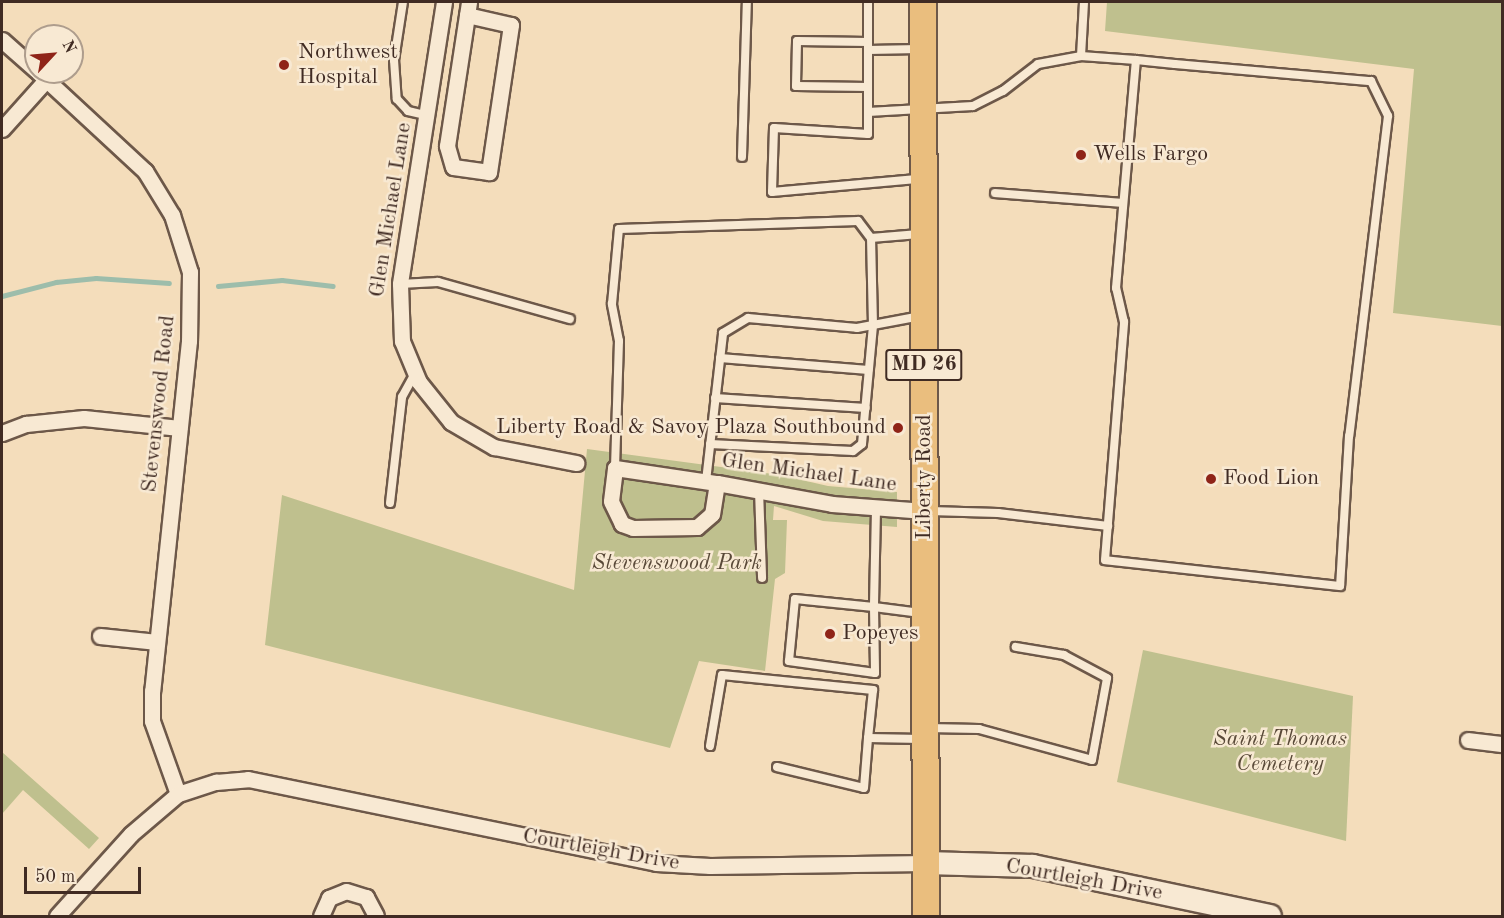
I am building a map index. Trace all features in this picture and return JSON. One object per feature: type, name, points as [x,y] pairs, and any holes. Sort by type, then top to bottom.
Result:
[{"type":"main road","name":"Liberty Road","points":[[923,2],[926,916]]},
{"type":"street","name":"Glen Michael Lane","points":[[444,2],[400,284],[402,341],[415,374],[433,403],[471,435],[494,447],[576,463]]},
{"type":"street","points":[[468,8],[511,25],[489,172],[453,166],[447,146],[468,8]]},
{"type":"street","name":"Stevenswood Road","points":[[2,40],[24,60]]},
{"type":"street","points":[[2,129],[33,84]]},
{"type":"street","name":"Stevenswood Road","points":[[51,84],[145,171],[168,208],[183,242],[190,272],[192,306],[157,642],[152,721],[178,794]]},
{"type":"street","points":[[2,433],[26,424],[84,418],[179,428]]},
{"type":"street","name":"Glen Michael Lane","points":[[615,468],[876,509],[925,511]]},
{"type":"street","points":[[615,468],[611,501],[622,524],[633,528],[697,527],[706,522],[712,514],[712,482]]},
{"type":"street","points":[[100,636],[157,642]]},
{"type":"street","points":[[1468,740],[1503,744]]},
{"type":"street","name":"Courtleigh Drive","points":[[57,916],[131,834],[178,794],[216,782],[248,779],[656,863],[710,866],[926,863],[1034,866],[1270,916]]},
{"type":"street","points":[[321,916],[329,898],[346,891],[366,897],[376,916]]},
{"type":"lane","points":[[403,2],[394,60],[397,99],[408,111],[428,116]]},
{"type":"lane","points":[[742,157],[747,2]]},
{"type":"lane","points":[[868,2],[867,134],[774,128],[772,192],[924,178]]},
{"type":"lane","points":[[1081,56],[1084,2]]},
{"type":"lane","points":[[868,87],[796,86],[797,41],[923,49]]},
{"type":"lane","points":[[868,112],[973,106],[994,96],[1038,64],[1081,56],[1136,60],[1371,81],[1388,116],[1349,436],[1340,586],[1105,560],[1124,322],[1116,288],[1136,60]]},
{"type":"lane","points":[[995,193],[1123,203]]},
{"type":"lane","points":[[615,468],[619,341],[612,304],[619,229],[858,221],[871,238],[873,325],[862,444],[854,452],[710,444]]},
{"type":"lane","points":[[871,238],[924,233]]},
{"type":"lane","points":[[400,284],[438,282],[570,319]]},
{"type":"lane","points":[[712,482],[710,444],[723,333],[748,318],[857,328],[924,316]]},
{"type":"lane","points":[[720,358],[869,370]]},
{"type":"lane","points":[[390,504],[402,397],[415,374]]},
{"type":"lane","points":[[715,398],[866,408]]},
{"type":"lane","points":[[759,490],[762,578]]},
{"type":"lane","points":[[876,509],[874,607],[875,673],[789,661],[795,599],[874,607],[925,613]]},
{"type":"lane","points":[[925,511],[998,513],[1108,526]]},
{"type":"lane","points":[[868,738],[979,729],[1092,759],[1107,678],[1064,655],[1016,646]]},
{"type":"lane","points":[[710,746],[722,675],[873,690],[864,788],[777,766]]},
{"type":"green space","points":[[1107,2],[1502,2],[1502,326],[1393,313],[1414,69],[1105,31]]},
{"type":"green space","name":"Stevenswood Park","points":[[587,449],[780,475],[828,486],[897,492],[897,527],[823,521],[774,506],[773,520],[787,520],[785,573],[775,579],[765,671],[699,661],[670,748],[265,645],[282,495],[574,590]]},
{"type":"green space","name":"Saint Thomas Cemetery","points":[[1143,650],[1353,696],[1346,841],[1117,782]]},
{"type":"green space","points":[[2,752],[99,838],[89,849],[23,790],[2,814]]},
{"type":"waterway","points":[[2,296],[56,282],[96,278],[169,283]]},
{"type":"waterway","points":[[218,286],[282,280],[333,286]]},
{"type":"place","name":"Northwest Hospital","points":[[284,65]]},
{"type":"place","name":"Wells Fargo","points":[[1081,155]]},
{"type":"place","name":"Liberty Road & Savoy Plaza Southbound","points":[[898,428]]},
{"type":"place","name":"Food Lion","points":[[1211,479]]},
{"type":"place","name":"Popeyes","points":[[830,634]]}]
